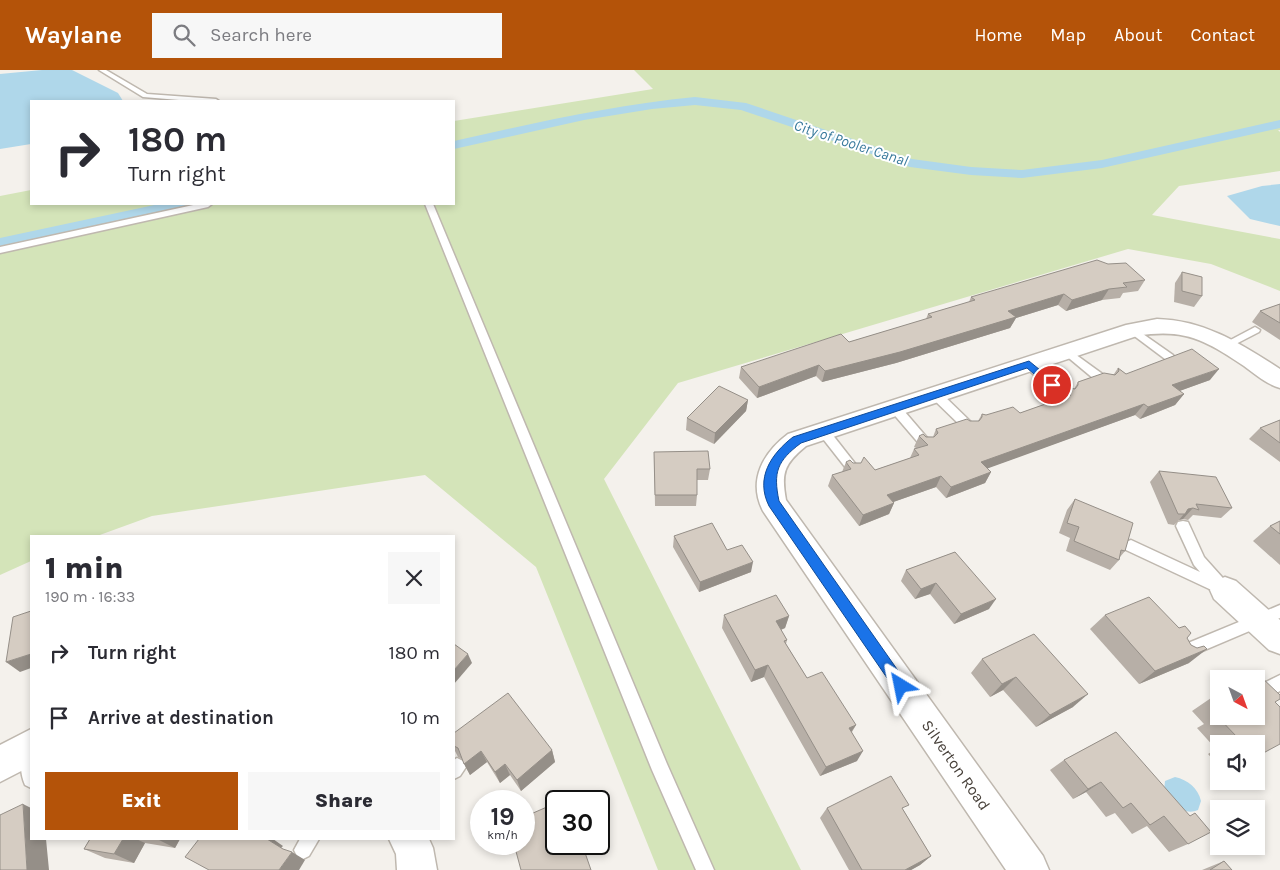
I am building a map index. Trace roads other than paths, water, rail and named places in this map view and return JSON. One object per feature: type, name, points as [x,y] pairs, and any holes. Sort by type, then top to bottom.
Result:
[{"type":"street","name":"Silverton Road","points":[[1029,870],[773,502],[769,482],[773,466],[782,451],[797,440],[1133,330],[1159,326],[1180,328],[1203,334],[1226,345],[1280,380]]},
{"type":"street","points":[[1225,590],[1273,624]]},
{"type":"street","points":[[409,840],[414,848],[417,870]]},
{"type":"lane","points":[[102,70],[145,96],[202,100]]},
{"type":"lane","points":[[0,250],[203,205]]},
{"type":"lane","points":[[429,205],[705,870]]},
{"type":"lane","points":[[1133,330],[1169,357]]},
{"type":"lane","points":[[1226,345],[1254,330]]},
{"type":"lane","points":[[1068,352],[1104,381]]},
{"type":"lane","points":[[1029,364],[1064,395]]},
{"type":"lane","points":[[936,395],[969,428]]},
{"type":"lane","points":[[895,408],[925,443]]},
{"type":"lane","points":[[824,432],[853,469]]},
{"type":"lane","points":[[1183,526],[1199,561],[1225,590]]},
{"type":"lane","points":[[1131,546],[1225,590]]},
{"type":"lane","points":[[1180,653],[1273,624]]},
{"type":"lane","points":[[1265,691],[1280,683]]},
{"type":"water","points":[[42,70],[72,70],[118,93],[122,100],[30,100],[30,144],[0,149],[0,74]]},
{"type":"water","points":[[1280,184],[1280,226],[1250,219],[1227,196],[1262,186]]},
{"type":"water","points":[[1175,777],[1188,782],[1198,792],[1201,801],[1198,810],[1192,812],[1183,810],[1164,791],[1165,781]]},
{"type":"waterway","name":"City of Pooler Canal","points":[[455,145],[584,116],[652,105],[695,101],[742,106],[910,163],[971,171],[1022,174],[1102,164],[1280,124]]},
{"type":"waterway","name":"City of Pooler Canal","points":[[0,243],[174,205]]}]
